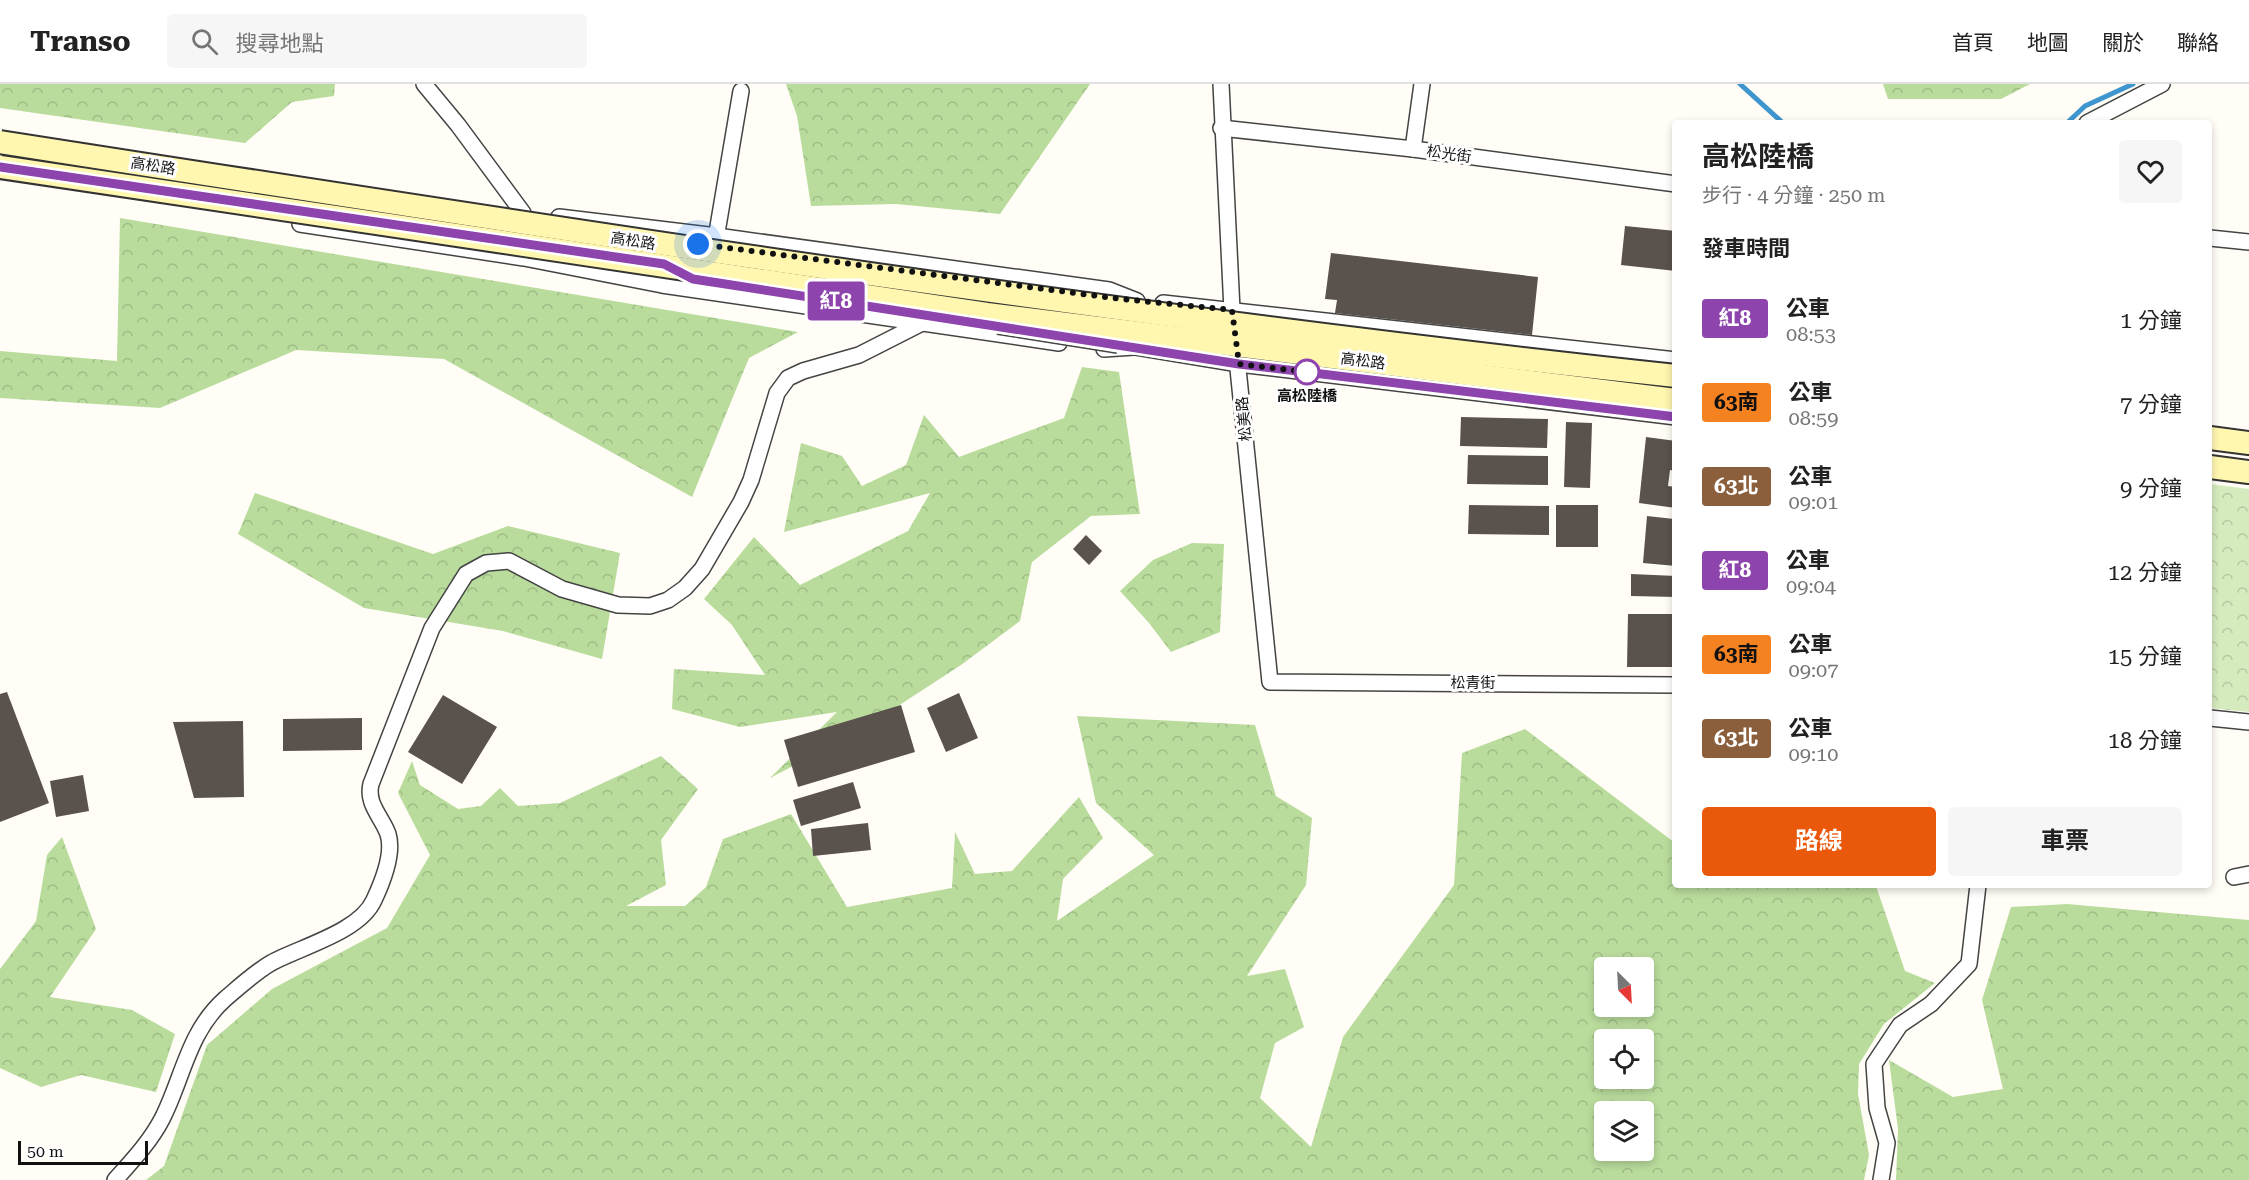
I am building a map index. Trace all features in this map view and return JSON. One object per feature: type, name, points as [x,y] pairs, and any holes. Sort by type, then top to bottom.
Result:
[{"type":"street","points":[[424,84],[458,125],[523,213],[524,258]]},
{"type":"street","name":"松美路","points":[[1221,84],[1221,128],[1232,310],[1269,682]]},
{"type":"street","points":[[1413,149],[1422,84]]},
{"type":"street","points":[[2093,120],[2162,84]]},
{"type":"street","points":[[707,292],[741,92]]},
{"type":"street","name":"松光街","points":[[1221,128],[1413,149],[1672,183]]},
{"type":"street","name":"高松路","points":[[0,142],[665,255],[987,314],[1672,400]]},
{"type":"street","name":"高松路","points":[[0,167],[665,255],[949,287],[1672,376]]},
{"type":"street","name":"高松路","points":[[1134,347],[1103,349],[707,292],[524,258],[300,224],[307,182],[523,213],[717,236],[1108,290],[1137,301]]},
{"type":"street","points":[[2212,238],[2249,242]]},
{"type":"street","name":"高松路","points":[[665,255],[698,244],[1137,301],[1672,360]]},
{"type":"street","name":"高松路","points":[[665,255],[693,279],[1239,364],[1672,417]]},
{"type":"street","points":[[115,1180],[144,1148],[162,1119],[198,1031],[222,1002],[271,964],[341,930],[369,910],[390,851],[388,835],[371,802],[369,793],[371,784],[432,628],[466,574],[486,563],[509,561],[562,589],[618,605],[650,606],[668,600],[685,588],[702,569],[741,502],[751,480],[777,393],[788,378],[859,355],[922,323]]},
{"type":"street","points":[[2212,438],[2249,442]]},
{"type":"street","points":[[2212,467],[2249,472]]},
{"type":"street","name":"松青街","points":[[1269,682],[1672,685]]},
{"type":"street","points":[[2212,718],[2249,722]]},
{"type":"street","points":[[1881,1180],[1887,1143],[1877,1108],[1874,1064],[1900,1024],[1931,1004],[1970,964],[1978,888]]},
{"type":"green space","points":[[0,84],[335,84],[334,96],[292,102],[245,143],[0,108]]},
{"type":"green space","points":[[786,84],[1090,84],[1000,214],[896,204],[811,206],[797,116]]},
{"type":"green space","points":[[1883,84],[2030,84],[2001,99],[1888,99]]},
{"type":"green space","points":[[120,218],[798,332],[749,358],[692,497],[444,359],[296,350],[160,408],[0,398],[0,351],[117,361]]},
{"type":"green space","points":[[1082,367],[1119,372],[1140,514],[1091,516],[1032,562],[1020,621],[961,665],[858,732],[770,778],[837,712],[740,727],[672,709],[674,669],[765,675],[732,625],[704,599],[754,537],[800,585],[908,531],[930,493],[784,532],[801,443],[842,456],[862,486],[906,465],[924,415],[959,457],[1064,418]]},
{"type":"green space","points":[[2212,484],[2249,489],[2249,712],[2212,708]]},
{"type":"green space","points":[[255,493],[433,554],[508,526],[620,553],[602,659],[503,631],[364,608],[238,534]]},
{"type":"green space","points":[[1192,543],[1224,544],[1220,632],[1171,652],[1120,591],[1153,560]]},
{"type":"green space","points":[[1077,716],[1255,725],[1276,796],[1312,818],[1306,885],[1247,976],[1285,969],[1304,1027],[1275,1043],[1260,1098],[1311,1147],[1343,1037],[1454,885],[1462,753],[1525,729],[1672,841],[1672,888],[1877,888],[1905,971],[1935,983],[1884,1024],[1859,1064],[1858,1094],[1869,1155],[1864,1180],[146,1180],[164,1166],[207,1045],[272,989],[387,928],[430,855],[398,793],[412,761],[420,785],[458,809],[481,806],[500,788],[518,806],[560,803],[661,756],[698,789],[661,840],[666,885],[626,906],[685,906],[706,887],[723,839],[791,814],[847,907],[952,888],[955,832],[975,874],[1012,871],[1079,797],[1103,838],[1063,879],[1057,921],[1154,855],[1096,803]]},
{"type":"green space","points":[[62,837],[96,929],[50,997],[132,1010],[175,1034],[156,1092],[81,1075],[41,1087],[0,1068],[0,969],[36,921],[47,855]]},
{"type":"green space","points":[[2067,904],[2249,920],[2249,1180],[1896,1180],[1898,1129],[1889,1060],[1953,1097],[2003,1089],[1982,1000],[2011,907]]},
{"type":"building","points":[[1625,226],[1672,231],[1672,271],[1621,265]]},
{"type":"building","points":[[1331,253],[1538,277],[1532,335],[1335,313],[1337,300],[1325,299]]},
{"type":"building","points":[[1461,417],[1548,419],[1547,448],[1460,446]]},
{"type":"building","points":[[1566,422],[1592,423],[1590,488],[1564,487]]},
{"type":"building","points":[[1646,437],[1672,440],[1672,470],[1670,470],[1668,486],[1672,486],[1672,507],[1639,503]]},
{"type":"building","points":[[1468,455],[1548,456],[1548,485],[1467,484]]},
{"type":"building","points":[[1469,505],[1549,506],[1549,535],[1468,534]]},
{"type":"building","points":[[1556,505],[1598,505],[1598,547],[1556,547]]},
{"type":"building","points":[[1647,516],[1672,519],[1672,566],[1643,563]]},
{"type":"building","points":[[1086,535],[1102,551],[1089,565],[1073,549]]},
{"type":"building","points":[[1631,574],[1672,576],[1672,597],[1631,596]]},
{"type":"building","points":[[1628,614],[1672,614],[1672,667],[1627,667]]},
{"type":"building","points":[[7,692],[49,803],[0,822],[0,694]]},
{"type":"building","points":[[959,693],[978,738],[946,752],[927,708]]},
{"type":"building","points":[[443,695],[497,727],[462,784],[408,752]]},
{"type":"building","points":[[901,705],[915,752],[798,787],[784,740]]},
{"type":"building","points":[[362,718],[362,750],[283,751],[283,719]]},
{"type":"building","points":[[243,721],[244,797],[194,798],[173,722]]},
{"type":"building","points":[[83,775],[89,811],[56,817],[50,781]]},
{"type":"building","points":[[853,782],[861,808],[801,826],[793,800]]},
{"type":"building","points":[[868,823],[871,850],[813,856],[811,829]]},
{"type":"waterway","points":[[1740,84],[1780,120]]},
{"type":"waterway","points":[[2070,120],[2085,106],[2133,84]]},
{"type":"bus line","name":"紅8","points":[[0,167],[664,264],[693,279],[1239,364],[1672,417]]},
{"type":"place","name":"高松陸橋","points":[[1307,372]]},
{"type":"route","points":[[698,244],[1121,299],[1232,310],[1239,364],[1307,372]]}]
